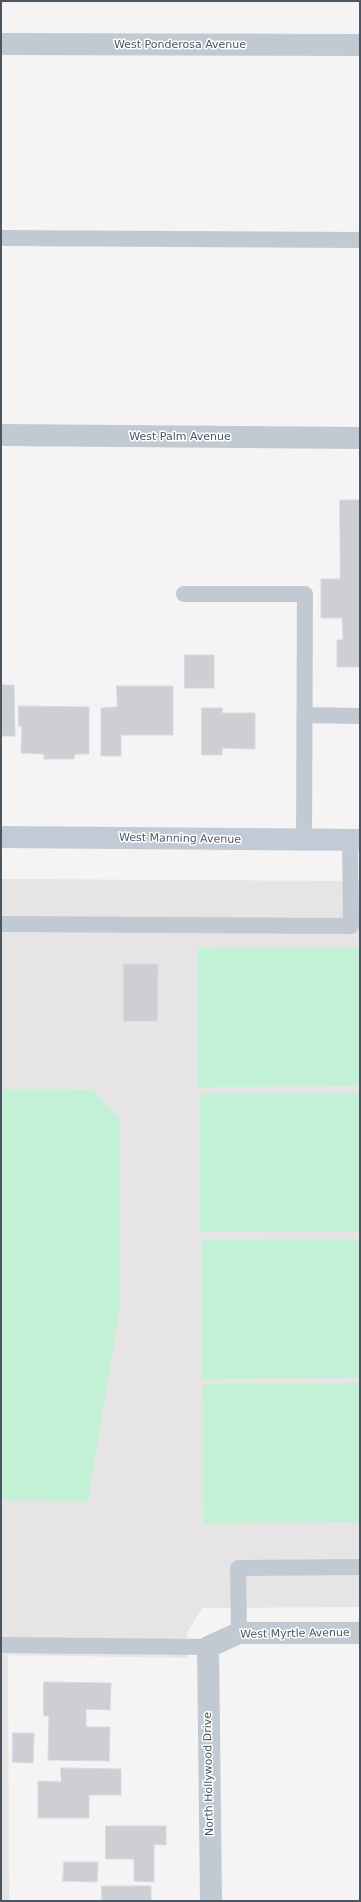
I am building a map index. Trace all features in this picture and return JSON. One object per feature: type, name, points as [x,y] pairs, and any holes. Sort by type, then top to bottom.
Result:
[{"type":"main road","name":"West Manning Avenue","points":[[1,837],[355,840]]},
{"type":"street","name":"West Ponderosa Avenue","points":[[1,44],[360,45]]},
{"type":"street","name":"West Palm Avenue","points":[[1,435],[360,438]]},
{"type":"street","name":"West Myrtle Avenue","points":[[208,1647],[239,1633],[360,1633]]},
{"type":"street","name":"North Hollywood Drive","points":[[208,1647],[210,1901]]},
{"type":"lane","points":[[1,238],[360,240]]},
{"type":"lane","points":[[184,594],[304,594],[304,840]]},
{"type":"lane","points":[[304,715],[360,716]]},
{"type":"lane","points":[[1,924],[351,926],[355,840]]},
{"type":"lane","points":[[239,1633],[238,1568],[360,1567]]},
{"type":"lane","points":[[1,1645],[208,1647]]},
{"type":"shaded area","points":[[1,879],[360,881],[360,1607],[202,1608],[187,1633],[187,1658],[8,1655],[9,1901],[1,1901]]},
{"type":"green space","points":[[360,947],[360,1086],[198,1087],[198,948]]},
{"type":"green space","points":[[1,1089],[92,1090],[120,1118],[120,1306],[88,1501],[1,1500]]},
{"type":"green space","points":[[200,1093],[360,1093],[360,1232],[200,1232]]},
{"type":"green space","points":[[360,1239],[360,1378],[202,1379],[201,1240]]},
{"type":"green space","points":[[360,1383],[360,1522],[204,1523],[203,1384]]},
{"type":"building","points":[[340,500],[360,500],[360,667],[337,667],[337,640],[343,640],[342,618],[321,618],[321,579],[340,579]]},
{"type":"building","points":[[185,655],[214,655],[214,688],[185,688]]},
{"type":"building","points":[[1,685],[14,685],[15,736],[1,736]]},
{"type":"building","points":[[117,686],[173,686],[173,735],[121,735],[121,756],[101,756],[101,708],[117,707]]},
{"type":"building","points":[[19,706],[89,707],[89,754],[75,754],[74,759],[44,759],[44,754],[21,753],[22,726],[19,726]]},
{"type":"building","points":[[202,708],[222,708],[222,713],[255,713],[255,749],[222,748],[222,755],[202,755]]},
{"type":"building","points":[[124,964],[158,964],[157,1021],[124,1021]]},
{"type":"building","points":[[44,1682],[111,1683],[110,1710],[86,1709],[86,1727],[110,1727],[109,1761],[48,1760],[49,1716],[44,1716]]},
{"type":"building","points":[[13,1733],[34,1733],[33,1763],[13,1762]]},
{"type":"building","points":[[61,1768],[121,1769],[121,1795],[89,1795],[89,1818],[38,1818],[38,1781],[61,1782]]},
{"type":"building","points":[[106,1826],[166,1826],[166,1845],[154,1844],[154,1882],[134,1881],[134,1859],[106,1859]]},
{"type":"building","points":[[64,1862],[98,1862],[97,1882],[63,1881]]},
{"type":"building","points":[[102,1886],[151,1886],[151,1901],[102,1901]]}]
